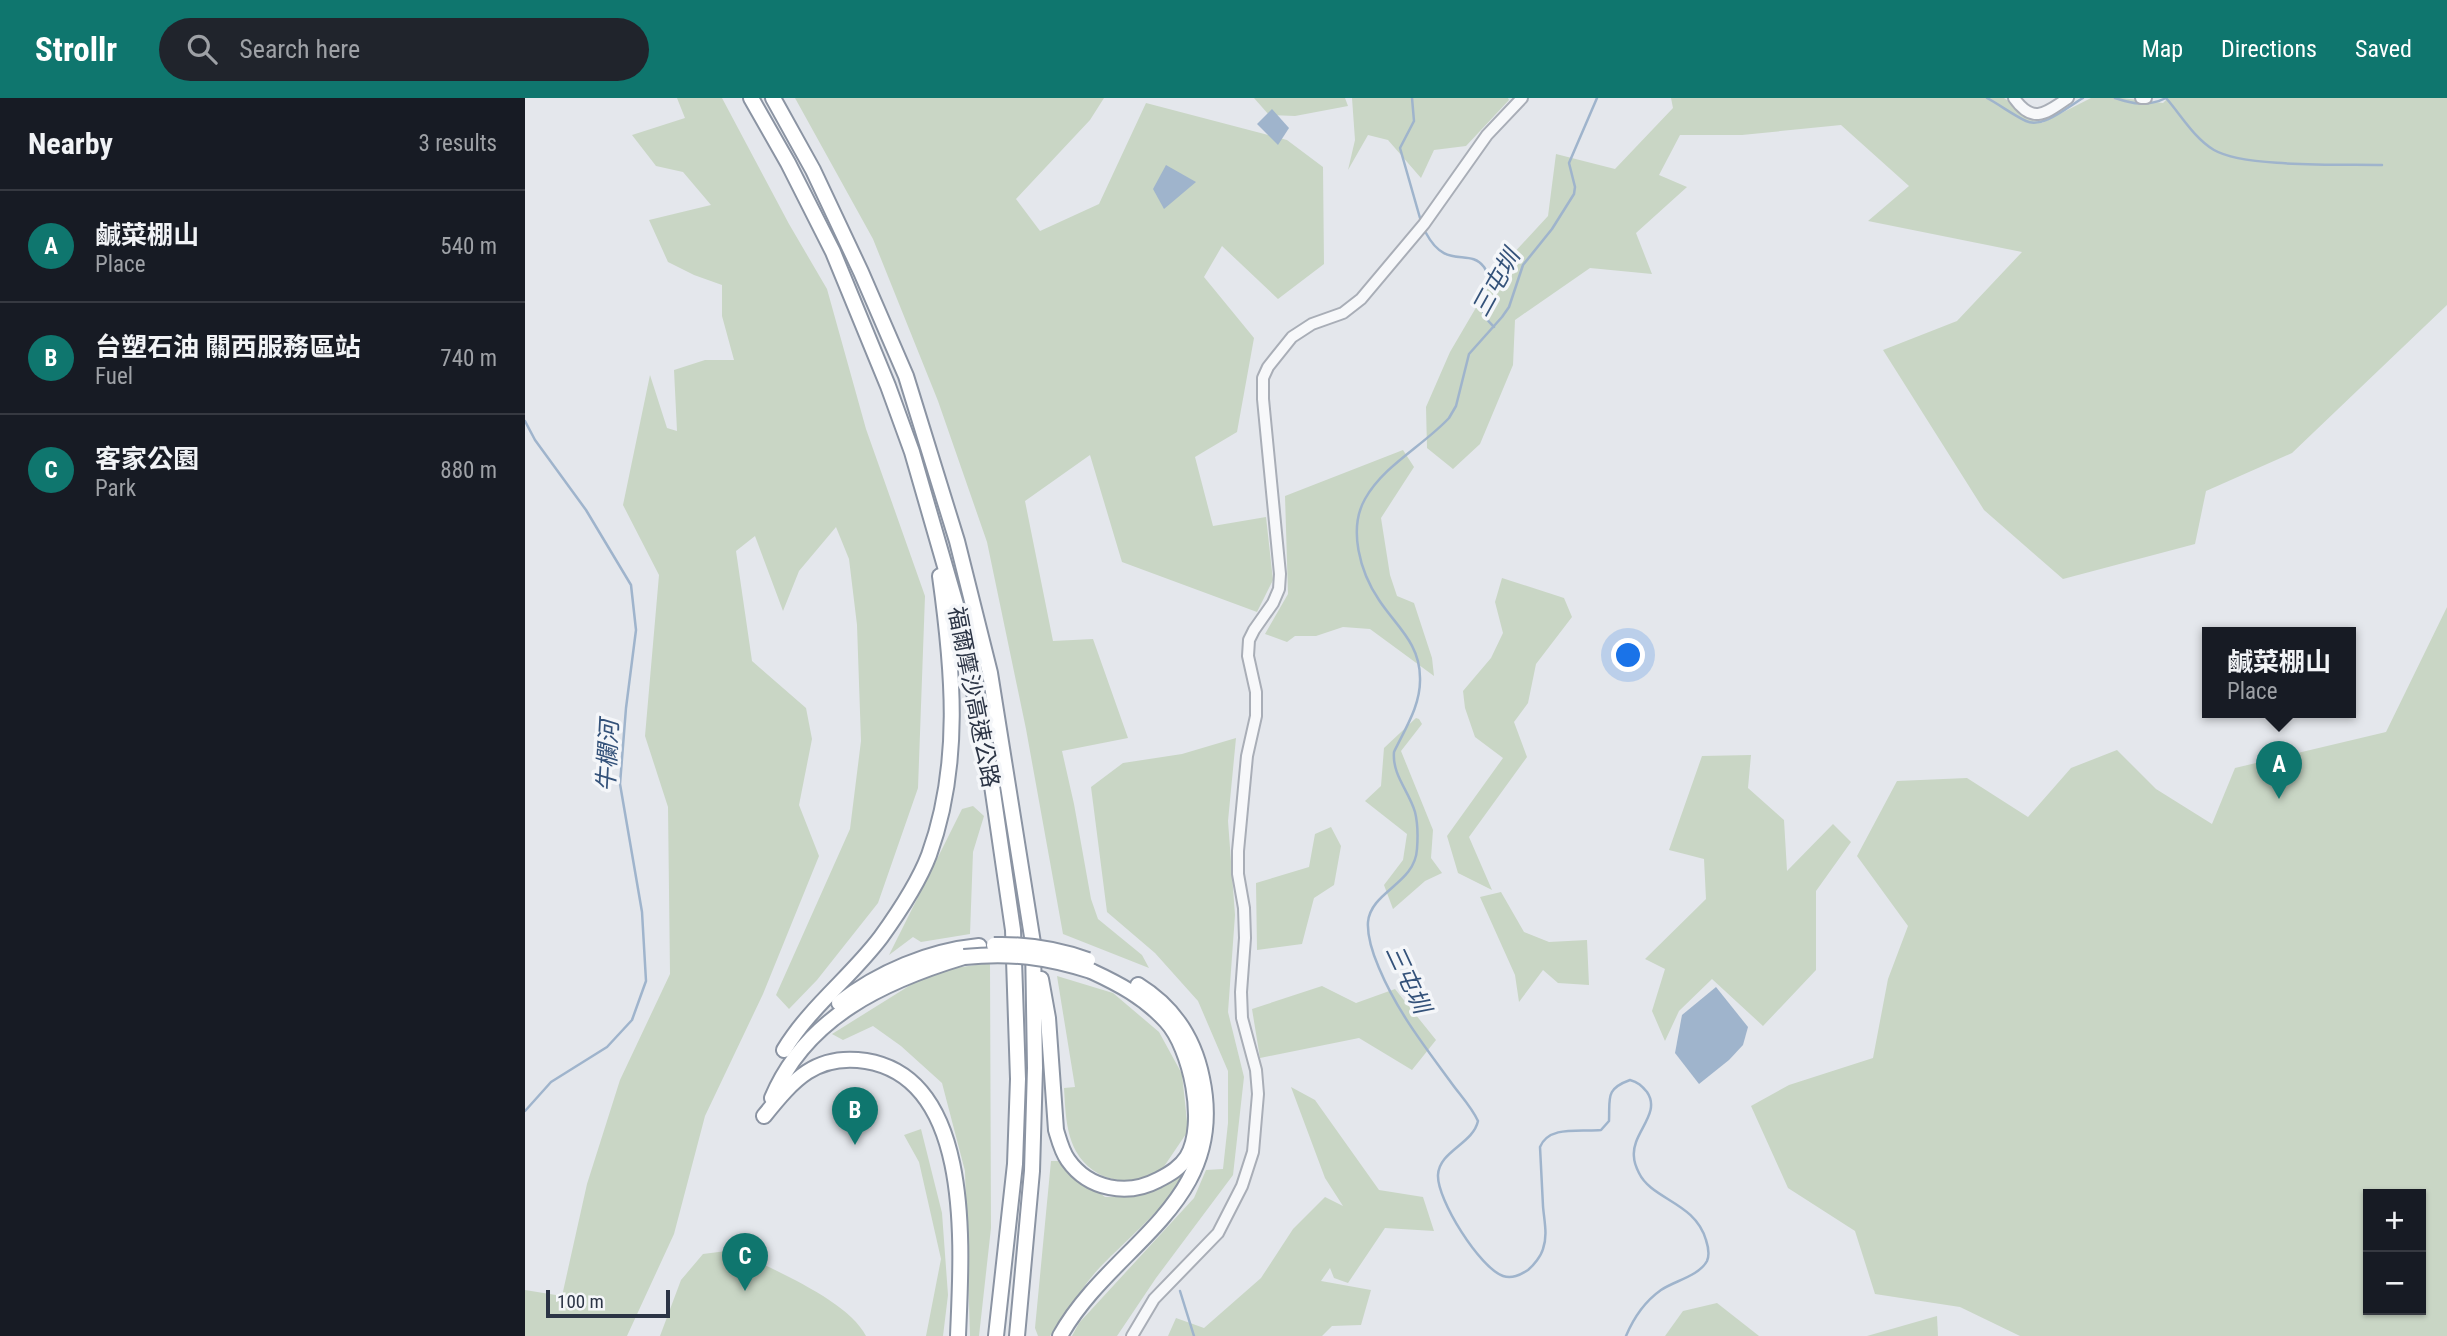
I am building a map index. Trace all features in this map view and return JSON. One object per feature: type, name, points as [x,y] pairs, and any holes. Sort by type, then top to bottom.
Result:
[{"type":"highway","name":"福爾摩沙高速公路","points":[[751,98],[788,163],[832,253],[888,386],[912,452],[957,608],[987,758],[1013,930],[1018,1079],[1016,1140],[996,1336]]},
{"type":"highway","name":"福爾摩沙高速公路","points":[[773,98],[813,170],[906,376],[957,541],[990,673],[1034,943],[1032,1171],[1017,1336]]},
{"type":"highway","points":[[933,523],[950,653],[953,709],[943,806],[929,856],[908,897],[879,940],[797,1029],[784,1050],[813,1023],[862,987],[919,959],[979,946],[1037,946],[1062,951],[1090,965],[1143,999],[1169,1024],[1189,1071],[1197,1120],[1193,1146],[1175,1171],[1146,1186],[1110,1188],[1097,1184],[1069,1161],[1056,1130],[1048,1018],[1034,943]]},
{"type":"highway","points":[[958,1336],[961,1268],[957,1195],[950,1152],[935,1116],[919,1090],[902,1075],[881,1065],[847,1059],[827,1062],[808,1070],[788,1086],[764,1115],[779,1082],[796,1057],[818,1032],[849,1006],[881,987],[921,970],[964,957],[998,953],[1036,956],[1111,969],[1153,994],[1178,1020],[1193,1045],[1205,1091],[1205,1124],[1198,1159],[1189,1183],[1158,1224],[1094,1287],[1060,1336]]},
{"type":"street","points":[[1132,1336],[1154,1299],[1218,1233],[1242,1186],[1253,1152],[1257,1126],[1256,1070],[1242,1018],[1244,928],[1238,862],[1247,756],[1256,716],[1256,692],[1248,656],[1249,640],[1273,603],[1279,589],[1280,574],[1263,379],[1268,367],[1292,337],[1312,324],[1343,313],[1361,299],[1424,224],[1487,135],[1522,98]]},
{"type":"street","points":[[2014,98],[2022,110],[2031,115],[2041,114],[2069,98]]},
{"type":"green space","points":[[677,98],[722,98],[827,289],[866,429],[925,596],[918,788],[878,903],[817,980],[789,1009],[776,995],[850,829],[861,741],[857,625],[849,559],[836,527],[799,571],[783,611],[755,536],[736,551],[752,661],[806,708],[812,739],[799,805],[819,856],[763,994],[705,1116],[674,1234],[627,1336],[525,1336],[525,1290],[562,1296],[587,1184],[620,1080],[670,974],[668,807],[645,736],[659,575],[623,505],[650,375],[667,428],[677,431],[674,370],[705,360],[734,360],[722,316],[722,285],[668,262],[649,220],[711,205],[683,172],[656,166],[632,135],[685,118]]},
{"type":"green space","points":[[795,98],[1104,98],[1090,120],[1016,199],[1040,231],[1099,204],[1146,103],[1287,140],[1323,167],[1324,264],[1278,299],[1222,246],[1204,277],[1254,338],[1237,432],[1195,457],[1213,526],[1266,517],[1273,580],[1257,612],[1122,562],[1090,455],[1025,501],[1053,641],[1093,639],[1128,738],[1062,751],[1091,899],[1098,919],[1142,955],[1149,968],[1063,934],[1026,729],[987,542],[938,401],[873,239]]},
{"type":"green space","points":[[1254,98],[1345,98],[1348,106],[1295,116],[1269,115]]},
{"type":"green space","points":[[1352,98],[1509,100],[1466,146],[1434,150],[1421,178],[1388,140],[1368,135],[1348,170],[1355,140]]},
{"type":"green space","points":[[1671,98],[2004,98],[2042,123],[2091,98],[2122,98],[2163,103],[2168,98],[2447,98],[2447,305],[2292,453],[2206,491],[2195,544],[2063,579],[1984,510],[1883,350],[1957,321],[2022,252],[1868,221],[1909,186],[1841,125],[1742,135],[1680,135],[1659,175],[1687,187],[1636,233],[1652,274],[1590,268],[1515,320],[1513,365],[1480,444],[1453,469],[1427,448],[1426,407],[1450,352],[1498,270],[1548,216],[1556,154],[1615,169],[1673,108]]},
{"type":"green space","points":[[1403,450],[1414,467],[1381,518],[1390,575],[1397,596],[1414,603],[1432,658],[1434,676],[1370,629],[1343,627],[1316,636],[1295,636],[1287,642],[1265,634],[1288,594],[1285,496]]},
{"type":"green space","points":[[1502,578],[1564,598],[1572,617],[1536,664],[1528,703],[1514,722],[1527,757],[1469,837],[1492,890],[1458,873],[1447,836],[1503,758],[1475,737],[1465,708],[1463,691],[1491,658],[1503,633],[1495,602]]},
{"type":"green space","points":[[2447,607],[2447,1336],[2020,1336],[1960,1307],[1875,1294],[1855,1231],[1788,1188],[1751,1106],[1789,1085],[1873,1058],[1888,979],[1908,926],[1857,856],[1897,781],[1967,778],[2028,817],[2071,768],[2117,750],[2156,789],[2212,824],[2235,768],[2386,732]]},
{"type":"green space","points":[[1416,718],[1422,724],[1401,751],[1433,830],[1431,858],[1442,873],[1425,881],[1393,909],[1384,885],[1403,860],[1407,834],[1365,801],[1381,786],[1384,748]]},
{"type":"green space","points":[[1236,738],[1228,821],[1235,915],[1228,1012],[1244,1077],[1233,1175],[1156,1278],[1117,1336],[1072,1336],[1079,1323],[1194,1198],[1206,1170],[1223,1169],[1228,1123],[1228,1071],[1198,1001],[1155,953],[1107,912],[1091,787],[1123,763],[1182,754]]},
{"type":"green space","points":[[1751,755],[1748,788],[1784,820],[1787,871],[1833,824],[1851,842],[1816,891],[1816,970],[1763,1026],[1712,979],[1679,1011],[1665,1041],[1652,1011],[1665,969],[1645,959],[1706,899],[1704,859],[1669,850],[1702,756]]},
{"type":"green space","points":[[973,806],[984,816],[973,852],[970,934],[921,942],[913,937],[889,955],[962,809]]},
{"type":"green space","points":[[1331,827],[1341,846],[1334,885],[1314,898],[1302,944],[1257,950],[1256,883],[1309,867],[1315,834]]},
{"type":"green space","points":[[1501,892],[1524,932],[1549,942],[1587,940],[1589,985],[1558,983],[1543,970],[1519,1002],[1515,975],[1480,897]]},
{"type":"green space","points":[[990,963],[991,1228],[979,1336],[970,1336],[965,1171],[942,1083],[901,1046],[873,1026],[843,1040],[832,1034],[933,971]]},
{"type":"green space","points":[[1057,976],[1113,993],[1159,1032],[1182,1074],[1188,1131],[1163,1168],[1136,1183],[1099,1174],[1088,1166],[1074,1147],[1067,1125],[1064,1088],[1075,1087]]},
{"type":"green space","points":[[1322,986],[1356,1003],[1395,989],[1436,1040],[1412,1070],[1359,1038],[1260,1058],[1252,1009]]},
{"type":"green space","points":[[1291,1087],[1315,1100],[1379,1190],[1423,1197],[1434,1231],[1385,1228],[1348,1283],[1334,1278],[1330,1268],[1321,1281],[1371,1290],[1361,1325],[1332,1326],[1322,1336],[1168,1336],[1176,1318],[1204,1328],[1261,1278],[1293,1229],[1325,1197],[1343,1206],[1325,1178]]},
{"type":"green space","points":[[921,1129],[942,1213],[948,1295],[943,1336],[926,1336],[941,1259],[919,1162],[904,1135]]},
{"type":"green space","points":[[1051,1161],[1059,1161],[1105,1197],[1130,1197],[1186,1169],[1173,1193],[1094,1274],[1050,1336],[1038,1336],[1035,1328]]},
{"type":"green space","points":[[734,1250],[826,1298],[857,1323],[866,1336],[660,1336],[681,1280],[703,1254]]},
{"type":"green space","points":[[1717,1303],[1759,1336],[1665,1336],[1683,1311]]},
{"type":"green space","points":[[1937,1316],[1938,1336],[1867,1336]]},
{"type":"water","points":[[1272,109],[1289,128],[1278,145],[1257,124]]},
{"type":"water","points":[[1166,165],[1196,182],[1164,209],[1153,189]]},
{"type":"water","points":[[1716,987],[1748,1027],[1743,1045],[1699,1084],[1675,1053],[1682,1015]]},
{"type":"waterway","points":[[1412,98],[1414,121],[1400,148],[1420,218]]},
{"type":"waterway","name":"三屯圳","points":[[1597,98],[1569,163],[1575,187],[1574,194],[1552,229],[1523,265],[1509,307],[1469,354],[1456,406],[1449,418],[1393,466],[1373,487],[1360,511],[1357,537],[1366,577],[1379,600],[1412,645],[1420,678],[1415,707],[1394,752],[1398,776],[1415,812],[1417,849],[1409,871],[1371,911],[1368,922],[1369,939],[1386,984],[1402,1013],[1478,1121],[1470,1136],[1444,1160],[1438,1175],[1440,1186],[1461,1232],[1483,1260],[1503,1276],[1513,1277],[1522,1273],[1539,1257],[1545,1238],[1540,1147],[1544,1140],[1558,1132],[1601,1130],[1609,1121],[1609,1100],[1616,1087],[1630,1080],[1640,1085],[1651,1100],[1651,1108],[1634,1148],[1634,1159],[1639,1173],[1653,1190],[1693,1217],[1706,1240],[1708,1256],[1698,1271],[1666,1287],[1649,1300],[1636,1316],[1626,1336]]},
{"type":"waterway","name":"三屯圳","points":[[1987,98],[2021,119],[2033,123],[2048,119],[2083,98]]},
{"type":"waterway","name":"三屯圳","points":[[2115,98],[2140,104],[2166,98]]},
{"type":"waterway","points":[[2166,98],[2200,139],[2214,150],[2229,156],[2295,164],[2382,165]]},
{"type":"waterway","points":[[1426,233],[1441,252],[1478,261],[1484,267],[1487,280],[1481,300],[1482,308],[1494,327]]},
{"type":"waterway","name":"牛欄河","points":[[525,421],[535,440],[586,510],[631,585],[636,630],[620,784],[642,912],[646,981],[632,1020],[607,1047],[551,1082],[525,1111]]},
{"type":"waterway","points":[[1180,1291],[1194,1336]]},
{"type":"place","name":"鹹菜棚山","points":[[2279,799]]},
{"type":"place","name":"台塑石油 關西服務區站","points":[[855,1145]]},
{"type":"place","name":"客家公園","points":[[745,1291]]}]
